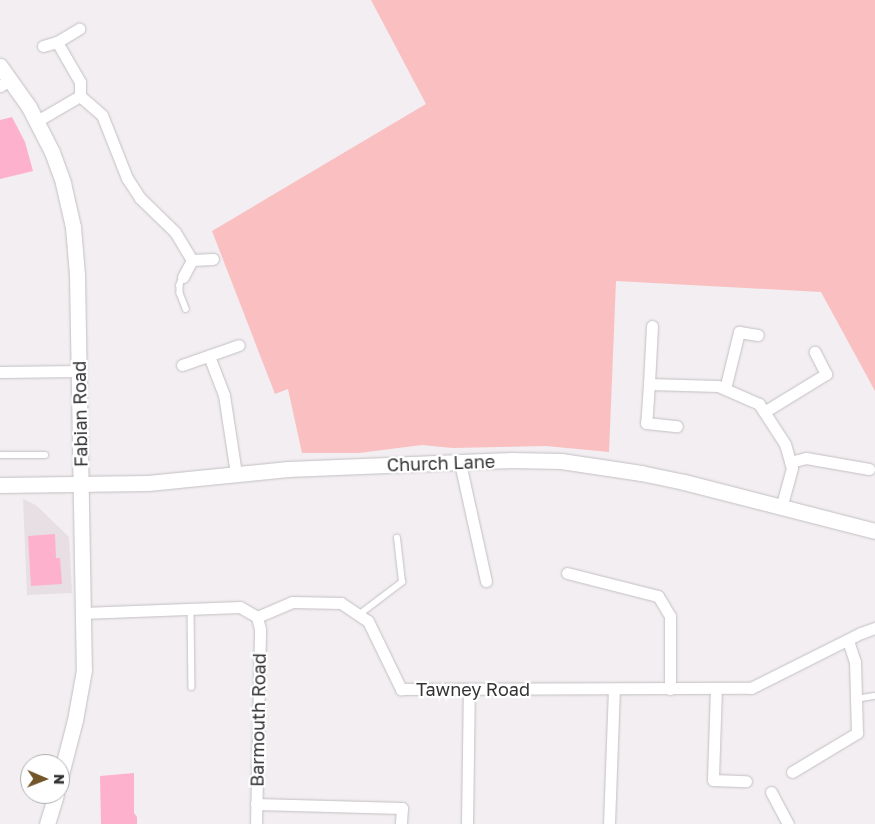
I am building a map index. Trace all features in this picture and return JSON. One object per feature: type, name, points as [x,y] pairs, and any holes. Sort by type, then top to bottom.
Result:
[{"type":"street","points":[[43,46],[57,42],[78,29]]},
{"type":"street","points":[[57,42],[80,82],[80,96],[102,115],[133,188],[147,206],[175,232],[192,260]]},
{"type":"street","name":"Fabian Road","points":[[0,66],[5,82],[37,121],[52,152],[63,183],[73,227],[77,275],[84,670],[76,720],[67,754]]},
{"type":"street","points":[[37,121],[80,96]]},
{"type":"street","points":[[192,260],[213,259]]},
{"type":"street","points":[[183,277],[192,260]]},
{"type":"street","points":[[652,326],[646,423],[676,426]]},
{"type":"street","points":[[725,389],[739,332],[758,335]]},
{"type":"street","points":[[182,365],[238,345]]},
{"type":"street","points":[[764,412],[826,374],[815,352]]},
{"type":"street","points":[[209,356],[224,395],[236,473]]},
{"type":"street","points":[[0,372],[79,372]]},
{"type":"street","points":[[649,384],[718,386],[759,404],[785,444],[792,468],[782,508]]},
{"type":"street","points":[[790,462],[806,458],[869,468]]},
{"type":"street","name":"Church Lane","points":[[0,485],[186,481],[236,473],[288,469],[511,460],[561,461],[641,473],[875,531]]},
{"type":"street","points":[[460,463],[486,581]]},
{"type":"street","points":[[567,573],[658,596],[670,616],[670,689]]},
{"type":"street","name":"Tawney Road","points":[[257,617],[292,602],[341,603],[368,621],[401,689],[751,688],[875,628]]},
{"type":"street","points":[[82,612],[240,607],[257,617]]},
{"type":"street","name":"Barmouth Road","points":[[256,824],[260,629],[257,617]]},
{"type":"street","points":[[792,772],[857,733],[855,662],[848,640]]},
{"type":"street","points":[[716,688],[713,780],[746,781]]},
{"type":"street","points":[[467,824],[469,689]]},
{"type":"street","points":[[609,824],[614,689]]},
{"type":"street","points":[[771,792],[788,824]]},
{"type":"street","points":[[47,824],[53,804]]},
{"type":"street","points":[[256,804],[402,808],[402,824]]},
{"type":"lane","points":[[183,277],[180,292],[186,309]]},
{"type":"lane","points":[[0,455],[45,455]]},
{"type":"lane","points":[[360,614],[402,582],[397,538]]},
{"type":"lane","points":[[192,610],[192,687]]},
{"type":"lane","points":[[856,699],[875,696]]},
{"type":"shaded area","points":[[371,0],[875,0],[875,391],[821,292],[616,281],[609,452],[546,446],[453,448],[422,445],[359,453],[302,453],[288,389],[275,394],[212,231],[426,104]]},
{"type":"shaded area","points":[[23,499],[36,505],[69,537],[72,593],[27,595]]},
{"type":"building","points":[[12,117],[25,142],[33,171],[0,179],[0,120]]},
{"type":"building","points":[[55,534],[56,558],[60,558],[62,584],[31,586],[28,536]]},
{"type":"building","points":[[134,773],[134,813],[137,817],[137,824],[101,824],[100,776]]}]
